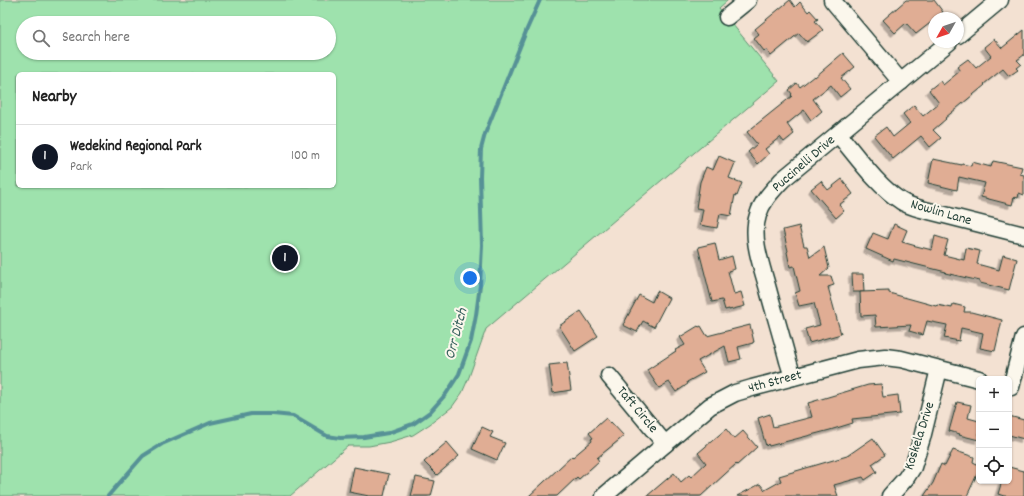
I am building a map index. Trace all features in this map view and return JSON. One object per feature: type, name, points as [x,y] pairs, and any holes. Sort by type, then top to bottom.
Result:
[{"type":"street","points":[[727,17],[748,0]]},
{"type":"street","points":[[832,0],[900,82]]},
{"type":"street","points":[[964,30],[1000,0]]},
{"type":"street","name":"Puccinelli Drive","points":[[793,377],[757,248],[756,228],[758,216],[767,198],[782,180],[942,48]]},
{"type":"street","name":"Nowlin Lane","points":[[838,134],[875,178],[902,202],[921,209],[1024,235]]},
{"type":"street","points":[[1015,388],[1024,337]]},
{"type":"street","name":"4th Street","points":[[604,496],[710,406],[741,392],[873,357],[901,359],[976,378]]},
{"type":"street","name":"Koskela Drive","points":[[890,496],[906,478],[913,467],[922,438],[939,369]]},
{"type":"street","name":"Taft Circle","points":[[609,376],[665,444]]},
{"type":"green space","points":[[0,0],[728,0],[719,8],[779,81],[486,329],[469,377],[462,393],[452,407],[413,435],[390,442],[369,446],[348,446],[290,496],[0,496]]},
{"type":"building","points":[[790,0],[795,7],[800,2],[808,12],[810,10],[818,19],[815,21],[823,30],[807,42],[799,33],[771,56],[766,49],[764,51],[754,38],[759,34],[755,29]]},
{"type":"building","points":[[906,0],[934,0],[943,12],[928,12],[928,25],[916,34],[906,23],[895,33],[883,20]]},
{"type":"building","points":[[1024,30],[1024,55],[1017,60],[1021,64],[1016,68],[1018,70],[1009,76],[1003,69],[945,118],[946,119],[933,130],[941,138],[930,147],[921,136],[893,159],[874,136],[886,127],[893,137],[910,123],[903,114],[914,105],[923,116],[939,103],[929,90],[940,81],[943,85],[960,71],[957,67],[968,59],[976,68],[991,56],[984,47],[994,39],[1002,48]]},
{"type":"building","points":[[843,53],[855,67],[841,78],[850,89],[840,97],[831,85],[813,99],[822,111],[811,120],[804,110],[787,124],[794,134],[784,142],[780,137],[765,149],[769,154],[758,164],[748,152],[757,144],[747,132],[792,96],[789,90],[797,83],[800,87],[814,76],[815,77]]},
{"type":"building","points":[[719,156],[735,163],[729,178],[742,183],[737,196],[735,195],[731,216],[720,214],[717,228],[700,225],[703,209],[696,208],[700,182],[706,167],[713,170]]},
{"type":"building","points":[[933,159],[971,166],[972,162],[991,167],[993,161],[1022,167],[1020,174],[1024,175],[1024,195],[1019,193],[1018,198],[1014,197],[1012,205],[981,197],[985,183],[959,177],[957,190],[928,183]]},
{"type":"building","points":[[842,179],[853,194],[839,205],[844,211],[836,218],[811,189],[821,181],[828,190]]},
{"type":"building","points":[[894,224],[907,230],[902,242],[932,250],[935,236],[948,240],[944,255],[964,260],[966,248],[980,251],[977,264],[999,270],[1003,255],[1017,259],[1009,290],[894,259],[893,261],[866,249],[873,233],[888,239]]},
{"type":"building","points":[[799,226],[804,246],[807,246],[810,257],[824,247],[829,268],[820,276],[831,276],[834,285],[828,287],[841,334],[809,343],[805,329],[820,325],[814,303],[799,306],[795,293],[800,291],[794,266],[790,267],[783,230]]},
{"type":"building","points":[[715,243],[719,260],[732,256],[735,269],[728,271],[734,294],[741,292],[745,306],[725,310],[722,300],[712,302],[698,247]]},
{"type":"building","points":[[852,274],[863,274],[864,292],[853,292]]},
{"type":"building","points":[[657,291],[669,298],[654,327],[643,321],[637,332],[623,325],[639,295],[652,302]]},
{"type":"building","points":[[889,291],[889,293],[936,306],[952,308],[953,304],[965,307],[964,312],[971,312],[1002,320],[995,351],[980,348],[983,333],[961,328],[959,341],[944,338],[947,325],[927,321],[923,335],[909,331],[911,325],[876,327],[875,315],[861,316],[860,292]]},
{"type":"building","points":[[581,311],[598,336],[575,351],[559,326]]},
{"type":"building","points":[[750,325],[754,342],[738,347],[741,359],[729,362],[725,346],[698,361],[705,372],[687,382],[688,384],[676,392],[669,382],[659,388],[647,370],[676,351],[675,350],[685,345],[680,337],[698,326],[701,326],[707,336]]},
{"type":"building","points":[[567,363],[571,390],[553,393],[549,365]]},
{"type":"building","points":[[881,384],[883,397],[898,395],[900,414],[852,419],[853,423],[769,446],[768,444],[766,446],[758,418],[770,414],[773,427],[812,417],[808,403],[868,385]]},
{"type":"building","points":[[957,402],[971,405],[968,418],[976,420],[976,439],[949,431]]},
{"type":"building","points":[[1012,417],[1024,420],[1024,439],[1012,436]]},
{"type":"building","points":[[606,418],[624,436],[597,458],[599,461],[579,479],[577,477],[557,496],[529,496],[572,456],[573,457],[592,441],[591,439],[593,438],[589,433]]},
{"type":"building","points":[[482,427],[493,432],[490,437],[505,443],[497,460],[472,449]]},
{"type":"building","points":[[726,429],[734,439],[743,431],[757,447],[701,496],[647,496],[674,473],[681,482],[689,475],[691,477],[706,463],[698,453]]},
{"type":"building","points":[[873,438],[885,455],[872,464],[877,472],[865,480],[863,477],[834,485],[838,496],[737,496],[760,484],[765,490],[781,481],[779,476],[847,456]]},
{"type":"building","points":[[447,442],[459,456],[437,475],[424,462]]},
{"type":"building","points":[[953,450],[974,457],[973,462],[976,464],[976,476],[967,496],[924,496],[933,483],[941,464],[945,466]]},
{"type":"building","points":[[354,467],[389,474],[384,496],[369,496],[349,492]]},
{"type":"building","points":[[1012,468],[1024,471],[1024,496],[1004,496],[998,494],[1001,484],[1012,484]]},
{"type":"building","points":[[416,477],[435,481],[431,496],[411,496]]},
{"type":"waterway","name":"Orr Ditch","points":[[108,496],[143,456],[162,444],[210,423],[251,414],[273,414],[293,416],[327,436],[340,438],[364,437],[388,433],[413,424],[430,412],[446,394],[459,374],[471,341],[476,315],[480,285],[482,245],[480,177],[481,149],[485,134],[540,0]]},
{"type":"place","name":"Wedekind Regional Park","points":[[285,258]]}]
